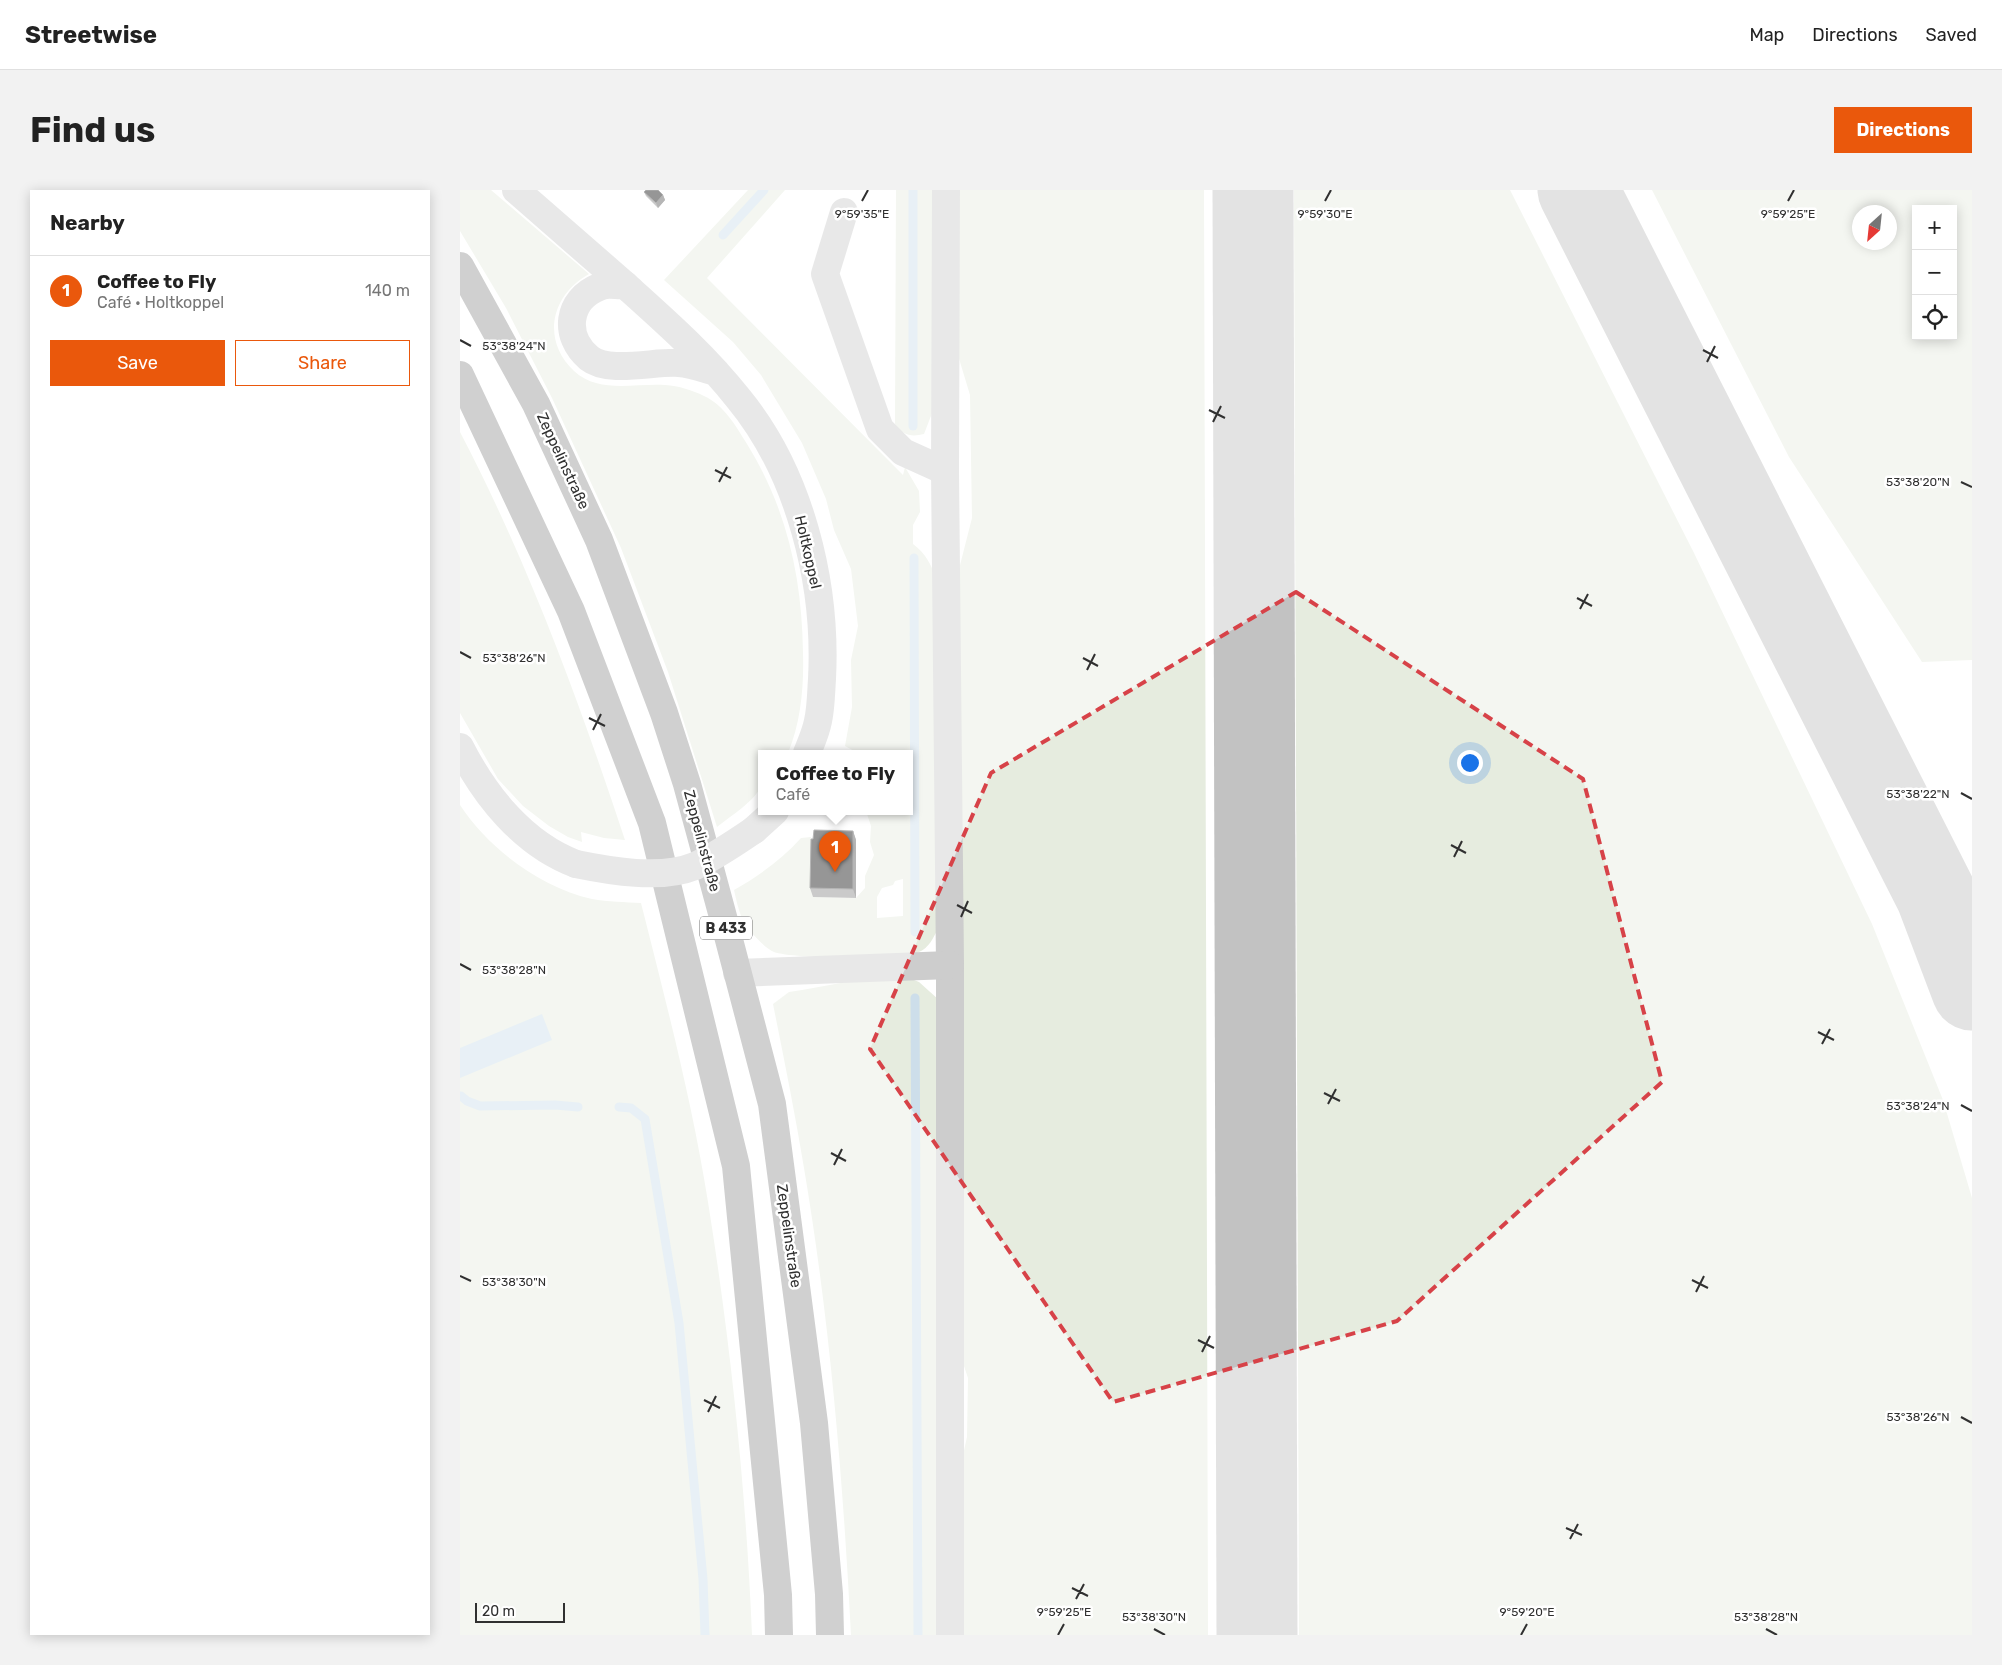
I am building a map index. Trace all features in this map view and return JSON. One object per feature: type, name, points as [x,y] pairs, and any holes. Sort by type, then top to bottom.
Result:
[{"type":"highway","name":"Zeppelinstraße","points":[[460,266],[536,404],[602,548],[654,686],[687,784],[772,1104],[814,1423],[829,1594],[830,1635]]},
{"type":"highway","name":"B 433","points":[[460,375],[571,611],[652,823],[736,1166],[778,1595],[779,1635]]},
{"type":"street","name":"Holtkoppel","points":[[516,190],[677,331],[716,372],[739,399],[761,430],[784,473],[811,550],[820,606],[823,657],[818,720],[808,750]]},
{"type":"street","points":[[946,190],[945,471],[950,965],[950,1635]]},
{"type":"street","points":[[844,212],[825,274],[880,429],[903,452],[945,471]]},
{"type":"street","points":[[625,286],[600,286],[585,295],[575,307],[571,324],[576,341],[590,358],[609,366],[680,363],[716,372]]},
{"type":"street","points":[[460,747],[487,792],[514,823],[540,846],[576,864],[612,871],[646,872],[672,871],[693,866],[734,845],[771,815]]},
{"type":"street","points":[[736,973],[950,965]]},
{"type":"highlighted area","points":[[1296,592],[1583,779],[1662,1082],[1397,1321],[1113,1402],[870,1049],[991,773]]},
{"type":"shaded area","points":[[460,190],[491,190],[589,274],[576,283],[566,294],[559,306],[555,319],[554,332],[557,346],[564,359],[574,371],[594,383],[617,386],[653,385],[680,387],[711,400],[723,410],[738,430],[761,469],[772,493],[790,544],[799,597],[803,666],[799,716],[789,750],[758,750],[758,791],[749,802],[717,827],[668,672],[621,548],[552,398],[506,308],[460,231]]},
{"type":"shaded area","points":[[748,190],[785,190],[707,278],[903,475],[905,467],[919,491],[920,512],[913,525],[913,544],[928,560],[936,579],[938,929],[928,945],[919,952],[909,955],[823,957],[774,952],[750,931],[738,907],[734,890],[770,867],[801,838],[811,837],[813,897],[856,898],[865,888],[865,876],[874,855],[870,842],[871,826],[867,815],[913,815],[913,750],[852,750],[845,746],[852,707],[851,660],[858,626],[851,569],[834,530],[826,499],[802,443],[761,375],[733,342],[664,280]],"holes":[[[903,879],[903,916],[877,918],[877,897],[882,888],[893,885],[895,881]]]},
{"type":"shaded area","points":[[896,190],[936,190],[934,408],[924,434],[916,435],[908,435],[895,424]]},
{"type":"shaded area","points":[[957,190],[1204,190],[1208,1635],[961,1635],[961,1464],[967,1437],[968,1378],[960,1354],[958,573],[972,518],[970,395],[957,352]]},
{"type":"shaded area","points":[[1294,190],[1510,190],[1694,553],[1872,924],[1943,1100],[1972,1198],[1972,1635],[1299,1635]]},
{"type":"shaded area","points":[[1652,190],[1972,190],[1972,660],[1922,662],[1789,457]]},
{"type":"shaded area","points":[[460,432],[508,531],[551,633],[571,684],[625,840],[604,838],[581,832],[582,842],[568,837],[549,826],[523,806],[498,779],[460,713]]},
{"type":"shaded area","points":[[460,805],[486,837],[517,864],[535,876],[573,893],[592,899],[641,903],[686,1089],[708,1202],[724,1310],[742,1472],[752,1635],[460,1635]]},
{"type":"shaded area","points":[[909,978],[919,982],[939,1000],[940,1635],[851,1635],[839,1459],[821,1284],[801,1147],[773,1004],[789,992],[863,979]]},
{"type":"water","points":[[542,1014],[552,1040],[460,1078],[460,1048]]},
{"type":"building","points":[[646,190],[658,190],[663,195],[656,203],[644,192]]},
{"type":"building","points":[[814,830],[853,831],[853,889],[810,888],[811,839],[813,839]]},
{"type":"waterway","points":[[723,235],[764,190]]},
{"type":"waterway","points":[[913,190],[913,426]]},
{"type":"waterway","points":[[914,558],[915,932]]},
{"type":"waterway","points":[[915,998],[918,1635]]},
{"type":"waterway","points":[[461,1096],[467,1101],[480,1106],[555,1105],[578,1107]]},
{"type":"waterway","points":[[619,1107],[631,1108],[645,1119],[679,1323],[703,1579],[705,1635]]},
{"type":"taxiway","points":[[1253,190],[1257,1635]]},
{"type":"taxiway","points":[[1578,190],[1936,895],[1972,990]]},
{"type":"place","name":"Coffee to Fly","points":[[835,872]]}]
